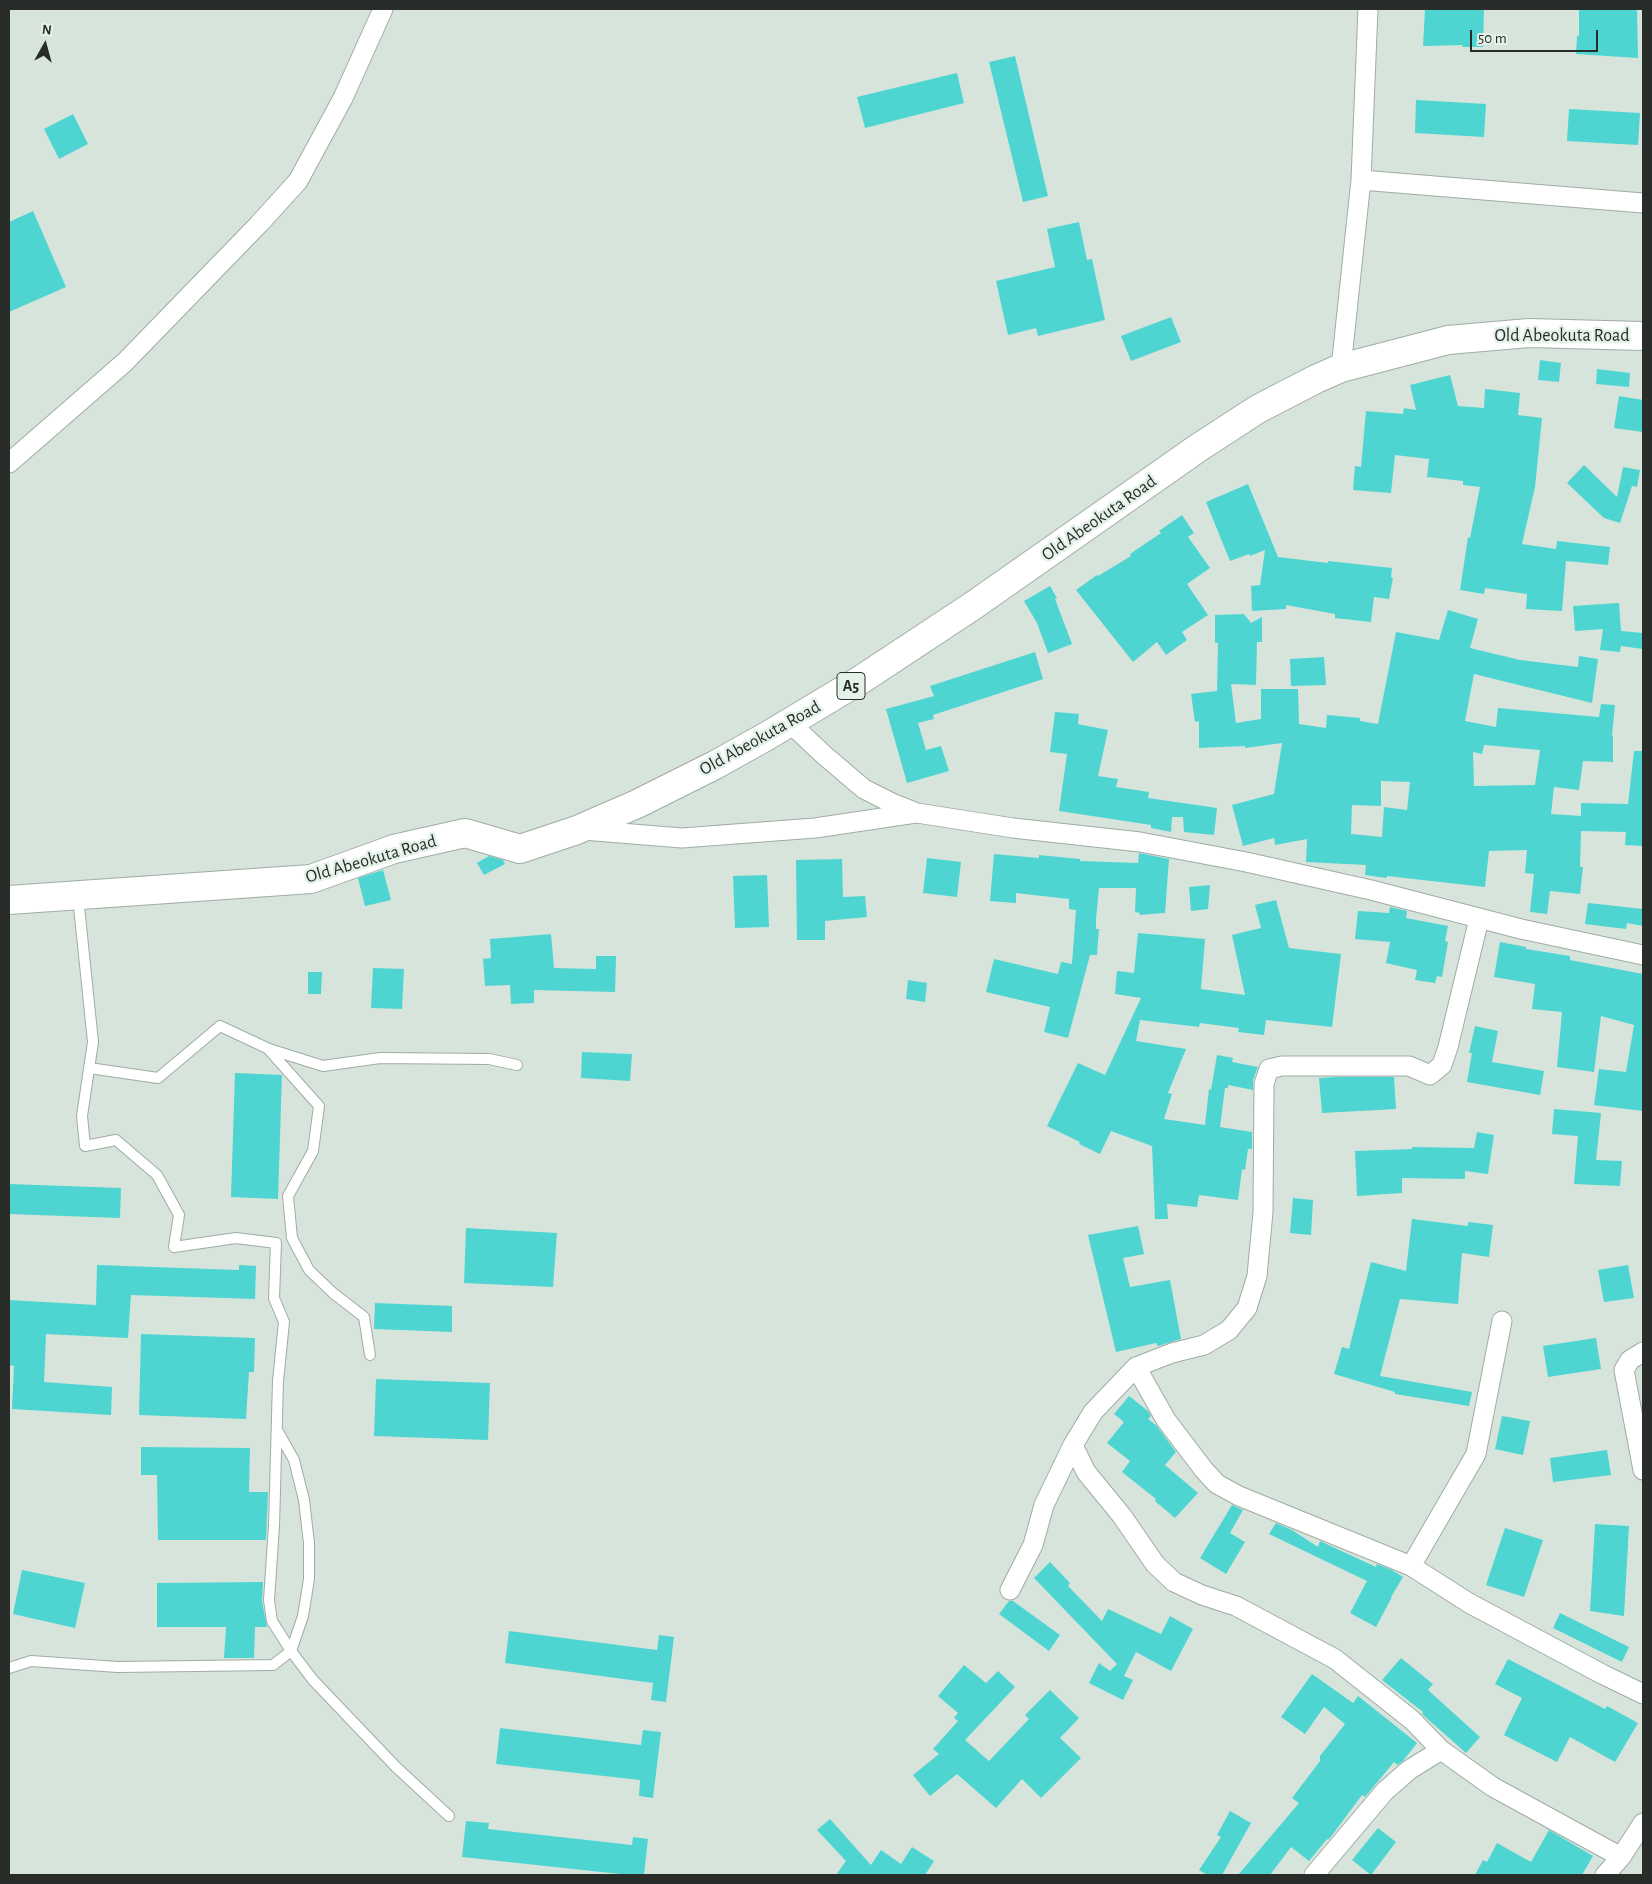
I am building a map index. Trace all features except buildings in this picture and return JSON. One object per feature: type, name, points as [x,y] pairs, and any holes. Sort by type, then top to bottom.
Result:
[{"type":"highway","name":"Old Abeokuta Road","points":[[9,900],[311,879],[394,849],[465,833],[520,849],[577,830],[637,804],[689,778],[790,723],[862,680],[974,606],[1205,443],[1258,409],[1341,368],[1448,340],[1529,333],[1643,336]]},
{"type":"street","points":[[9,463],[125,362],[259,224],[298,181],[342,98],[383,9]]},
{"type":"street","points":[[1341,368],[1361,180],[1368,9]]},
{"type":"street","points":[[1361,180],[1643,203]]},
{"type":"street","points":[[790,723],[864,789],[917,813],[1013,828],[1140,842],[1237,860],[1371,890],[1480,919],[1643,955]]},
{"type":"street","points":[[577,830],[682,838],[815,828],[917,813]]},
{"type":"street","points":[[1010,1590],[1033,1545],[1044,1505],[1073,1445],[1093,1412],[1136,1367],[1172,1353],[1204,1345],[1229,1330],[1247,1308],[1257,1276],[1259,1258],[1263,1212],[1264,1084],[1269,1069],[1282,1066],[1409,1066],[1430,1075],[1442,1065],[1448,1047],[1480,919]]},
{"type":"street","points":[[1411,1566],[1476,1454],[1502,1321]]},
{"type":"street","points":[[1643,1352],[1630,1360],[1624,1370],[1643,1470]]},
{"type":"street","points":[[1136,1367],[1166,1420],[1217,1484],[1254,1502],[1411,1566],[1469,1603],[1643,1694]]},
{"type":"street","points":[[1073,1445],[1086,1472],[1122,1516],[1156,1564],[1174,1582],[1202,1595],[1236,1606],[1335,1660],[1412,1720],[1441,1750],[1493,1787],[1621,1857]]},
{"type":"street","points":[[1314,1875],[1385,1791],[1409,1770],[1441,1750]]},
{"type":"street","points":[[1605,1875],[1621,1857],[1643,1823]]},
{"type":"lane","points":[[78,896],[93,1042],[82,1116],[85,1146],[116,1140],[157,1175],[179,1215],[174,1247],[236,1238],[276,1243],[274,1298],[284,1322],[278,1381],[274,1526],[269,1600],[272,1621],[291,1651],[313,1680],[396,1767],[449,1816]]},
{"type":"lane","points":[[90,1068],[158,1078],[220,1026],[269,1049],[323,1066],[380,1058],[489,1059],[518,1065]]},
{"type":"lane","points":[[269,1049],[319,1106],[313,1150],[288,1196],[292,1238],[309,1270],[333,1293],[364,1317],[370,1355]]},
{"type":"lane","points":[[9,1668],[31,1660],[118,1667],[273,1665],[291,1651],[303,1616],[306,1598],[309,1579],[309,1543],[304,1500],[294,1460],[277,1430]]}]
